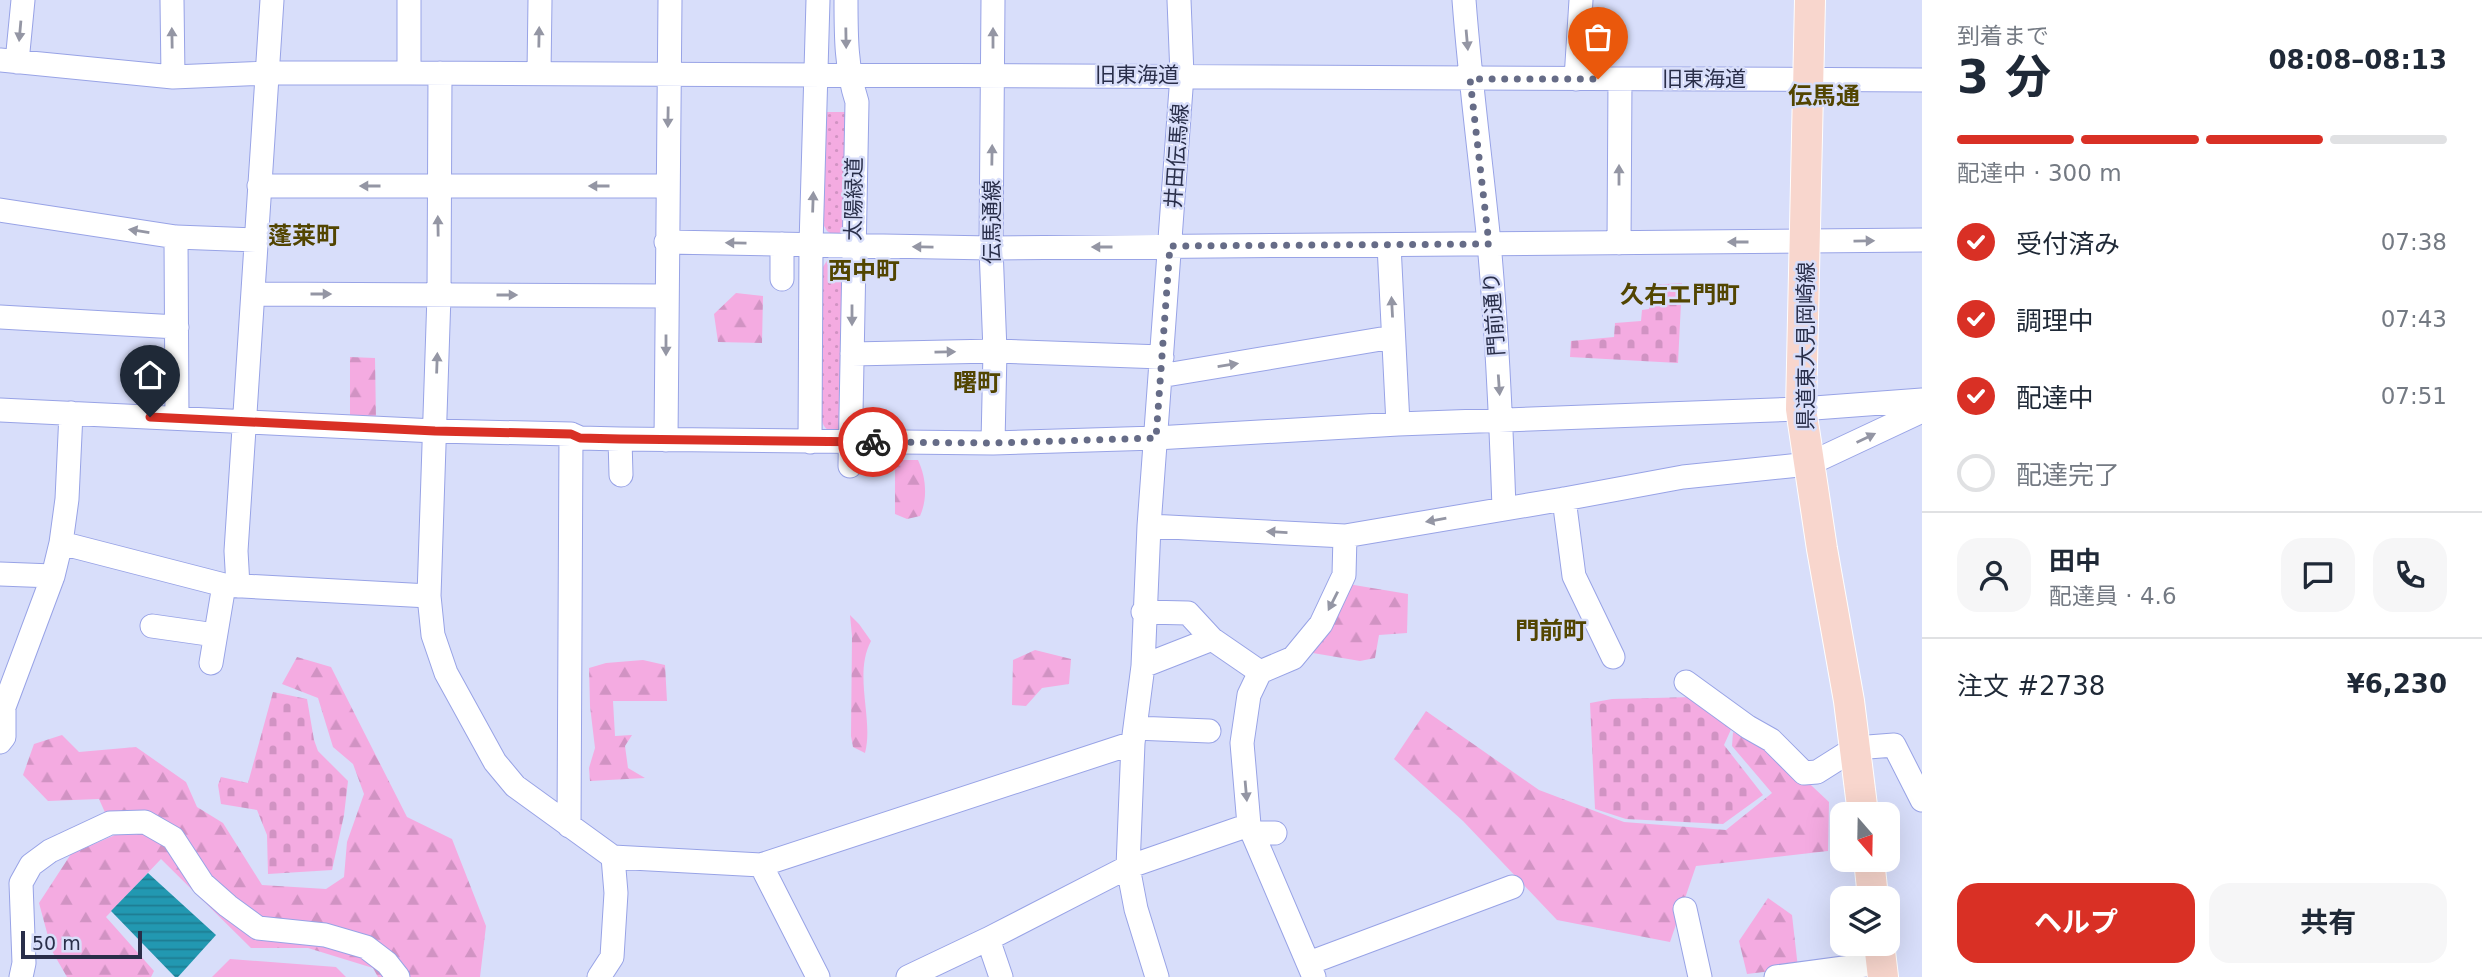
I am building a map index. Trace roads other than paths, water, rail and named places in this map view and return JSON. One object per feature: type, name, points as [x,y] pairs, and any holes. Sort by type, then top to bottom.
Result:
[{"type":"main road","name":"県道東大見岡崎線","points":[[1810,0],[1801,409],[1862,802]]},
{"type":"street","points":[[9,61],[23,0]]},
{"type":"street","points":[[172,0],[173,77]]},
{"type":"street","points":[[211,663],[215,635],[231,586],[236,551],[272,0]]},
{"type":"street","points":[[409,0],[409,73]]},
{"type":"street","points":[[539,73],[540,0]]},
{"type":"street","points":[[666,440],[670,0]]},
{"type":"street","name":"太陽緑道","points":[[810,442],[811,245],[818,0]]},
{"type":"street","name":"太陽緑道","points":[[846,0],[849,76],[857,102],[850,466]]},
{"type":"street","name":"伝馬通線","points":[[993,0],[993,443]]},
{"type":"street","name":"井田伝馬線","points":[[1128,867],[1134,736],[1143,666],[1143,612],[1182,75],[1179,0]]},
{"type":"street","name":"門前通り","points":[[1464,0],[1489,244],[1504,508]]},
{"type":"street","points":[[1576,79],[1581,0]]},
{"type":"street","name":"旧東海道","points":[[9,61],[173,77],[266,72],[1922,80]]},
{"type":"street","points":[[440,73],[439,295],[429,596],[433,635],[446,673],[495,762],[515,786],[613,857],[761,865],[1134,736],[1209,731]]},
{"type":"street","points":[[1619,243],[1620,79]]},
{"type":"street","points":[[260,186],[667,186]]},
{"type":"street","points":[[0,210],[176,237],[256,240]]},
{"type":"street","points":[[176,237],[177,418]]},
{"type":"street","points":[[666,242],[991,247],[1922,240]]},
{"type":"street","points":[[782,244],[782,279]]},
{"type":"street","points":[[1389,245],[1398,424]]},
{"type":"street","points":[[253,294],[666,296]]},
{"type":"street","points":[[0,317],[177,327]]},
{"type":"street","points":[[852,354],[995,351],[1161,366],[1393,337]]},
{"type":"street","points":[[0,410],[435,431],[571,434],[580,438],[993,443],[1801,409],[1922,400]]},
{"type":"street","points":[[1149,526],[1345,536],[1682,477],[1809,464],[1922,411]]},
{"type":"street","points":[[0,742],[4,737],[2,707],[53,576],[61,543],[67,499],[71,413]]},
{"type":"street","points":[[569,826],[571,434]]},
{"type":"street","points":[[620,439],[621,475]]},
{"type":"street","points":[[1564,499],[1574,576],[1613,657]]},
{"type":"street","points":[[1345,536],[1344,575],[1321,624],[1293,658],[1260,672],[1249,695],[1242,743],[1258,831],[1311,970],[1512,887]]},
{"type":"street","points":[[61,543],[231,586],[429,596]]},
{"type":"street","points":[[0,573],[53,576]]},
{"type":"street","points":[[1143,612],[1188,613],[1212,639],[1260,672]]},
{"type":"street","points":[[152,626],[215,635]]},
{"type":"street","points":[[1143,666],[1212,639]]},
{"type":"street","points":[[1686,682],[1770,740],[1804,773],[1817,772],[1855,748],[1894,745],[1922,800]]},
{"type":"street","points":[[21,977],[24,962],[22,883],[32,865],[50,851],[110,824],[145,822],[173,838],[204,884],[258,928],[326,935],[366,947],[387,963],[398,977]]},
{"type":"street","points":[[908,977],[1128,867],[1258,831]]},
{"type":"street","points":[[599,977],[612,957],[616,894],[613,857]]},
{"type":"street","points":[[761,865],[818,977]]},
{"type":"street","points":[[1128,867],[1136,909],[1157,977]]},
{"type":"street","points":[[1685,909],[1700,977]]},
{"type":"street","points":[[988,939],[1001,977]]},
{"type":"street","points":[[1776,977],[1881,961]]},
{"type":"water","points":[[148,873],[216,935],[178,977],[175,977],[111,911]]},
{"type":"district","name":"伝馬通","points":[[1824,96]]},
{"type":"district","name":"蓬莱町","points":[[304,236]]},
{"type":"district","name":"西中町","points":[[864,271]]},
{"type":"district","name":"久右エ門町","points":[[1680,295]]},
{"type":"district","name":"曙町","points":[[977,383]]},
{"type":"district","name":"門前町","points":[[1551,631]]}]
